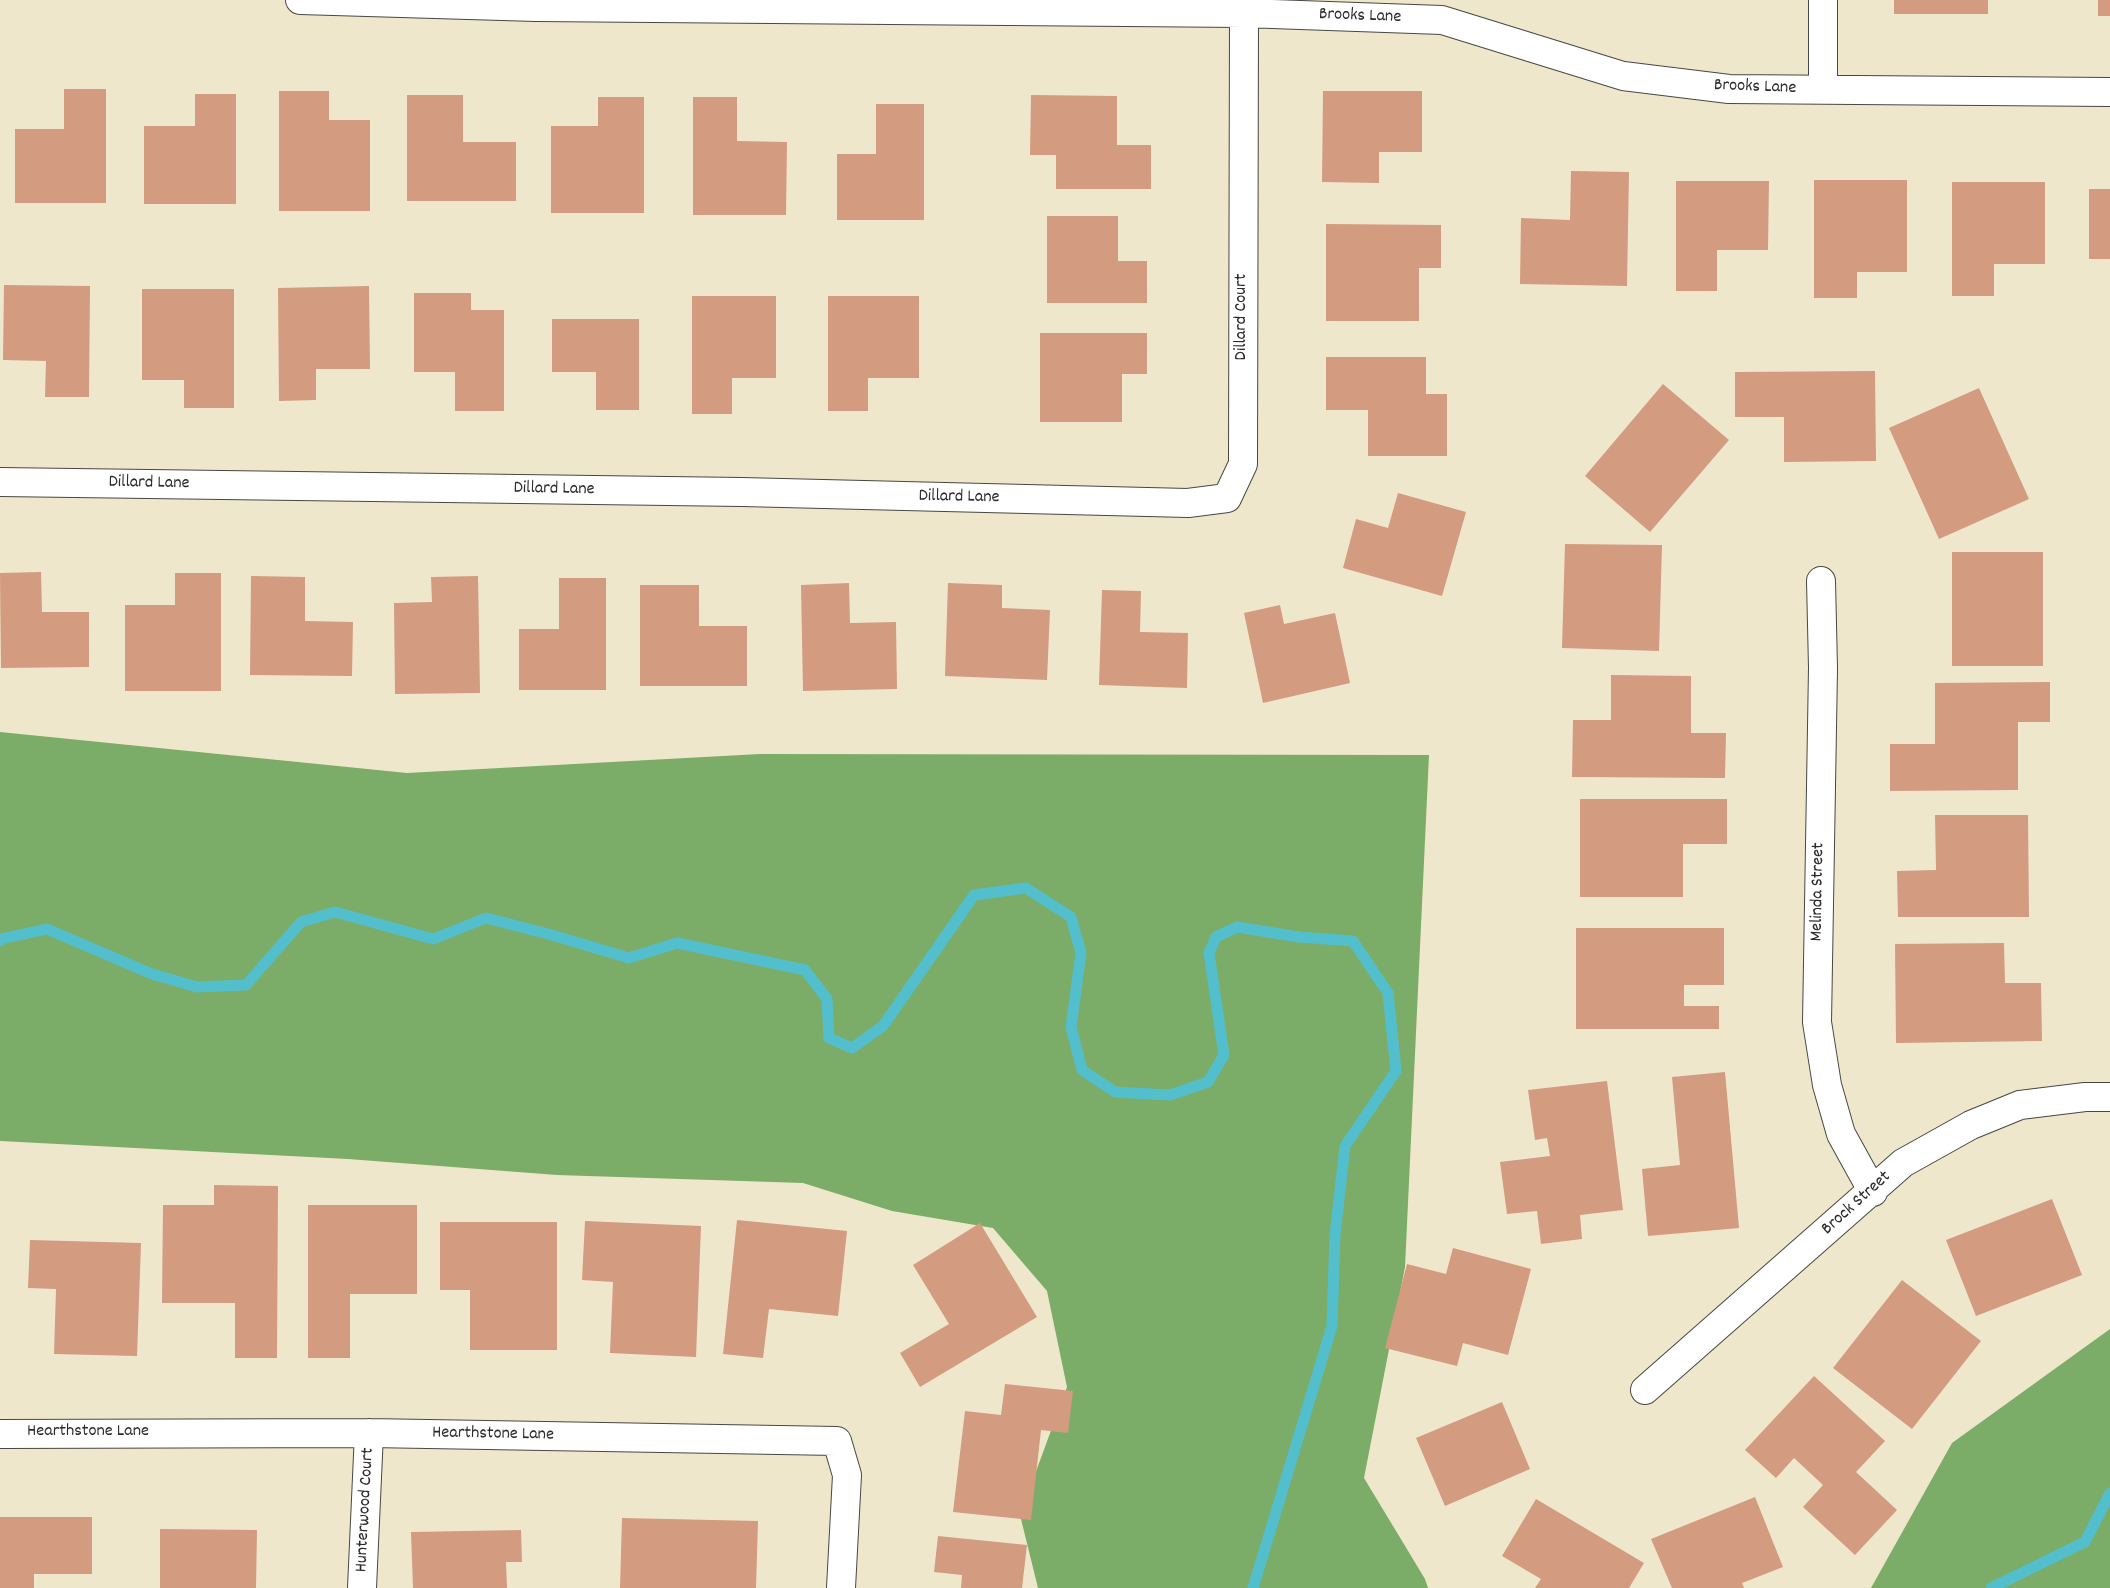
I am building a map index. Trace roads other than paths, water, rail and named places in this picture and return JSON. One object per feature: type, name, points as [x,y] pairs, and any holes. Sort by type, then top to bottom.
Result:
[{"type":"street","name":"Brooks Lane","points":[[300,0],[536,7],[1244,13],[1442,20],[1623,76],[1729,89],[2110,92]]},
{"type":"street","points":[[1823,0],[1823,89]]},
{"type":"street","name":"Dillard Court","points":[[1108,502],[1188,503],[1226,498],[1243,464],[1244,13]]},
{"type":"street","name":"Dillard Lane","points":[[0,482],[742,492],[1108,502]]},
{"type":"street","name":"Melinda Street","points":[[1821,581],[1823,668],[1817,1022],[1827,1085],[1841,1134],[1873,1192]]},
{"type":"street","name":"Brock Street","points":[[1644,1390],[1873,1192],[1903,1163],[1971,1125],[2020,1106],[2085,1097],[2110,1097]]},
{"type":"street","name":"Hearthstone Lane","points":[[0,1434],[369,1433],[837,1441],[847,1475],[840,1588]]},
{"type":"street","name":"Hunterwood Court","points":[[362,1588],[369,1433]]},
{"type":"waterway","points":[[0,941],[1,939],[47,929],[152,974],[197,987],[246,985],[301,922],[335,912],[433,939],[486,918],[629,958],[677,943],[805,970],[827,999],[829,1038],[852,1048],[883,1026],[974,895],[1026,888],[1071,917],[1081,953],[1071,1027],[1082,1070],[1115,1092],[1170,1095],[1208,1082],[1224,1055],[1209,953],[1216,937],[1237,927],[1299,937],[1353,941],[1388,993],[1396,1071],[1345,1146],[1335,1235],[1332,1326],[1253,1588]]},
{"type":"waterway","points":[[1991,1588],[2085,1542],[2110,1493]]}]
